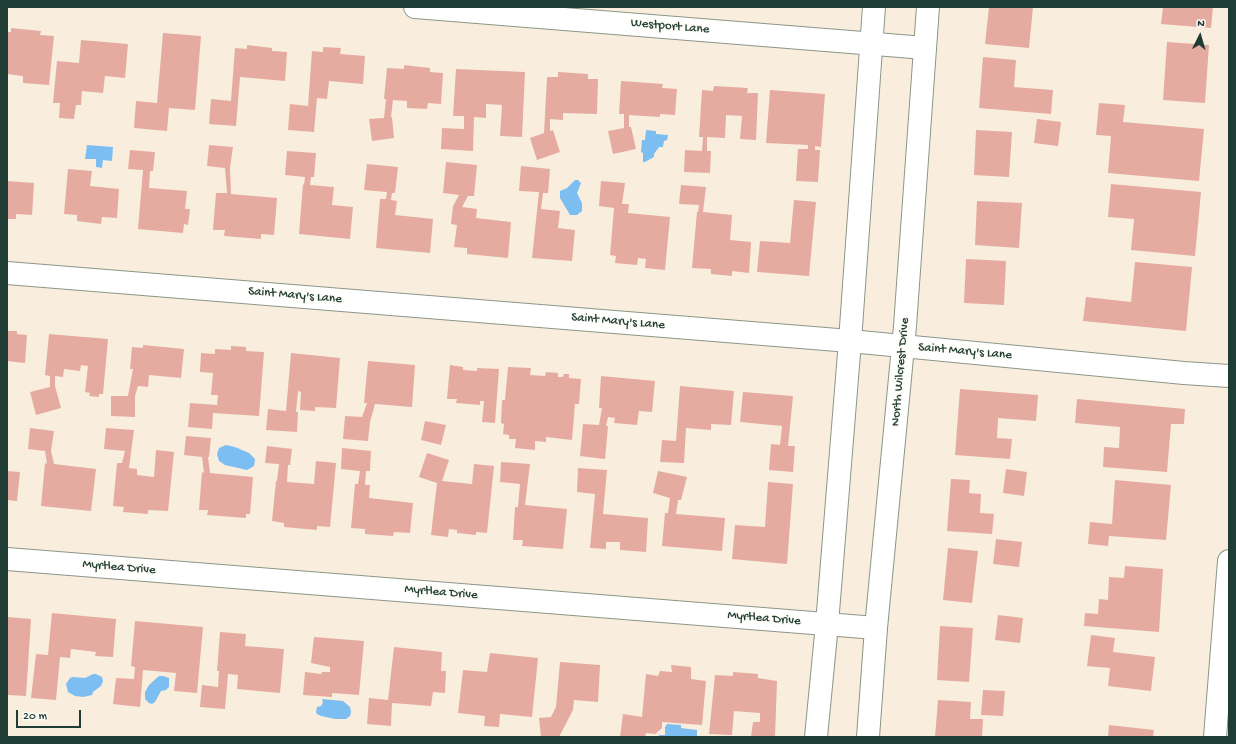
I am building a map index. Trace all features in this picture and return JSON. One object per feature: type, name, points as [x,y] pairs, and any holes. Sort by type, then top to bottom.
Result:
[{"type":"street","name":"Westport Lane","points":[[415,7],[925,48]]},
{"type":"street","points":[[816,737],[827,624],[850,341],[874,7]]},
{"type":"street","name":"North Wilcrest Drive","points":[[868,737],[876,628],[904,346],[928,7]]},
{"type":"street","name":"Saint Mary's Lane","points":[[7,273],[850,341],[1229,376]]},
{"type":"street","name":"Myrtlea Drive","points":[[7,559],[876,628]]},
{"type":"street","points":[[1214,737],[1229,561]]},
{"type":"water","points":[[646,130],[656,131],[656,134],[668,135],[667,140],[664,141],[663,147],[659,147],[654,154],[654,157],[643,162],[643,153],[641,152],[642,140],[645,140]]},
{"type":"water","points":[[87,145],[113,147],[112,161],[103,160],[102,168],[96,167],[96,159],[85,159]]},
{"type":"water","points":[[575,180],[578,180],[581,183],[577,193],[582,203],[582,211],[577,215],[570,215],[560,198],[560,191],[567,188]]},
{"type":"water","points":[[226,445],[249,453],[255,459],[254,466],[247,470],[225,465],[219,461],[217,454],[219,448]]},
{"type":"water","points":[[93,674],[102,677],[103,681],[101,686],[93,692],[92,695],[83,697],[75,696],[68,692],[66,684],[70,678],[85,678]]},
{"type":"water","points":[[159,676],[169,678],[169,687],[166,690],[161,691],[155,702],[152,704],[145,699],[145,692],[149,685]]},
{"type":"water","points":[[322,699],[343,701],[350,707],[350,716],[346,719],[335,719],[317,714],[317,707],[321,706],[323,702]]},
{"type":"water","points":[[667,724],[681,725],[681,728],[697,730],[697,737],[659,737],[659,735],[665,735],[665,727]]},
{"type":"building","points":[[989,7],[1033,7],[1029,48],[985,44]]},
{"type":"building","points":[[1163,7],[1213,7],[1211,28],[1161,24]]},
{"type":"building","points":[[11,28],[41,31],[40,35],[54,36],[49,85],[23,83],[23,76],[7,74],[7,32],[11,32]]},
{"type":"building","points":[[163,33],[201,36],[195,110],[169,108],[167,131],[134,128],[136,101],[157,103]]},
{"type":"building","points":[[81,40],[128,44],[125,78],[105,76],[103,93],[82,91],[81,105],[76,105],[74,119],[59,118],[60,103],[53,103],[57,61],[79,63]]},
{"type":"building","points":[[1167,42],[1209,45],[1205,103],[1163,100]]},
{"type":"building","points":[[247,45],[272,48],[272,51],[287,52],[285,81],[240,77],[236,126],[209,124],[211,99],[231,101],[235,48],[247,49]]},
{"type":"building","points":[[323,47],[341,48],[340,54],[365,56],[363,84],[329,81],[327,99],[317,98],[314,132],[288,130],[290,104],[308,106],[312,51],[323,52]]},
{"type":"building","points":[[983,57],[1016,60],[1014,87],[1053,90],[1051,114],[979,108]]},
{"type":"building","points":[[404,65],[430,68],[430,72],[443,73],[441,104],[428,103],[427,109],[407,108],[407,101],[393,100],[391,117],[394,138],[372,141],[369,119],[384,118],[387,68],[404,69]]},
{"type":"building","points":[[456,69],[525,72],[522,137],[500,136],[502,105],[486,104],[486,118],[474,117],[473,151],[441,149],[442,128],[464,129],[464,116],[453,116]]},
{"type":"building","points":[[558,72],[588,74],[588,79],[598,79],[597,114],[563,113],[563,120],[550,119],[550,131],[553,130],[560,152],[537,160],[530,138],[544,133],[547,77],[558,77]]},
{"type":"building","points":[[621,81],[663,84],[662,88],[677,89],[675,115],[660,114],[660,117],[629,115],[629,127],[631,127],[636,149],[613,154],[608,131],[624,128],[624,114],[619,114]]},
{"type":"building","points":[[714,86],[748,88],[747,93],[758,93],[756,140],[740,139],[742,116],[726,115],[725,138],[707,137],[707,151],[711,151],[710,173],[684,172],[685,150],[702,151],[703,137],[699,137],[702,90],[713,91]]},
{"type":"building","points":[[770,90],[825,94],[821,147],[815,146],[815,150],[820,150],[818,182],[796,181],[798,149],[808,149],[808,145],[766,143]]},
{"type":"building","points":[[1099,103],[1125,105],[1123,122],[1204,129],[1199,181],[1108,173],[1111,136],[1096,135]]},
{"type":"building","points":[[1037,119],[1061,122],[1058,146],[1034,143]]},
{"type":"building","points":[[976,130],[1012,132],[1009,177],[974,175]]},
{"type":"building","points":[[209,145],[233,147],[230,168],[231,194],[277,198],[274,235],[261,234],[261,239],[224,236],[225,230],[213,230],[216,193],[227,193],[225,168],[207,166]]},
{"type":"building","points":[[130,150],[155,152],[153,171],[150,171],[149,188],[187,191],[185,209],[190,209],[188,225],[184,224],[183,233],[138,229],[143,170],[128,169]]},
{"type":"building","points":[[287,151],[316,153],[314,177],[311,177],[310,185],[334,187],[332,205],[353,207],[350,239],[299,234],[303,184],[304,185],[305,177],[285,175]]},
{"type":"building","points":[[446,162],[477,165],[474,196],[468,196],[462,207],[477,209],[476,218],[511,222],[508,258],[467,254],[467,248],[454,247],[457,225],[451,224],[453,206],[459,195],[443,193]]},
{"type":"building","points":[[367,164],[398,167],[395,193],[392,193],[391,200],[397,201],[395,215],[433,219],[430,253],[376,248],[380,199],[386,199],[387,192],[364,190]]},
{"type":"building","points":[[521,166],[550,169],[548,193],[543,193],[541,209],[560,211],[558,228],[575,230],[572,261],[532,258],[539,192],[519,191]]},
{"type":"building","points":[[68,169],[92,171],[90,186],[119,189],[117,218],[102,217],[101,224],[77,221],[77,215],[64,214]]},
{"type":"building","points":[[7,181],[34,183],[32,215],[16,214],[16,219],[7,219]]},
{"type":"building","points":[[601,181],[625,183],[622,204],[629,204],[628,213],[670,217],[665,270],[645,268],[646,259],[638,258],[637,265],[615,263],[616,256],[610,255],[614,208],[599,206]]},
{"type":"building","points":[[1111,184],[1201,192],[1195,256],[1131,250],[1134,219],[1108,217]]},
{"type":"building","points":[[681,185],[706,187],[703,212],[732,215],[730,240],[751,242],[749,273],[732,271],[732,276],[711,274],[711,269],[692,268],[697,212],[699,205],[679,204]]},
{"type":"building","points":[[794,200],[816,202],[809,276],[757,272],[760,241],[790,243]]},
{"type":"building","points":[[977,201],[1022,203],[1019,248],[975,245]]},
{"type":"building","points":[[966,259],[1006,261],[1004,305],[964,303]]},
{"type":"building","points":[[1135,262],[1192,267],[1186,331],[1083,321],[1086,297],[1131,302]]},
{"type":"building","points":[[7,331],[17,331],[17,334],[27,335],[25,363],[7,361]]},
{"type":"building","points":[[49,334],[108,339],[103,394],[99,394],[99,397],[89,396],[90,393],[85,392],[88,366],[81,365],[80,371],[64,369],[63,377],[55,376],[55,386],[61,408],[36,415],[30,392],[50,387],[50,376],[45,375]]},
{"type":"building","points":[[143,345],[184,349],[181,378],[149,375],[148,387],[138,386],[135,396],[135,417],[111,416],[111,396],[128,396],[133,369],[130,369],[132,347],[143,348]]},
{"type":"building","points":[[231,346],[246,347],[246,351],[264,352],[259,416],[213,413],[212,429],[188,427],[190,403],[217,405],[218,395],[211,395],[213,373],[200,372],[201,353],[215,354],[215,349],[231,350]]},
{"type":"building","points":[[291,353],[340,358],[336,408],[315,407],[315,411],[300,410],[301,392],[298,391],[296,412],[298,412],[297,432],[266,430],[268,409],[286,411]]},
{"type":"building","points":[[368,361],[415,365],[412,407],[375,404],[370,422],[368,441],[343,439],[345,416],[362,417],[367,403],[364,403]]},
{"type":"building","points":[[450,365],[463,367],[463,370],[477,371],[477,368],[499,369],[495,423],[482,422],[484,401],[480,401],[480,405],[456,403],[457,399],[447,399]]},
{"type":"building","points":[[508,367],[531,368],[530,375],[545,376],[546,372],[558,373],[558,377],[563,377],[564,374],[569,374],[569,378],[581,379],[579,404],[575,404],[572,440],[546,437],[546,442],[535,441],[535,450],[515,448],[516,439],[509,439],[509,435],[503,434],[504,424],[501,423],[502,400],[505,400]]},
{"type":"building","points":[[601,376],[655,381],[652,412],[639,411],[637,425],[614,423],[615,418],[608,417],[606,426],[608,426],[605,459],[580,456],[583,424],[599,425],[602,408],[599,408]]},
{"type":"building","points":[[680,386],[734,391],[731,425],[711,424],[711,430],[686,428],[684,463],[660,462],[662,440],[676,441]]},
{"type":"building","points":[[960,389],[1038,395],[1036,421],[998,418],[997,438],[1012,439],[1010,459],[955,455]]},
{"type":"building","points":[[743,392],[793,396],[788,446],[795,446],[793,472],[769,470],[771,444],[780,445],[782,426],[740,422]]},
{"type":"building","points":[[1077,399],[1185,409],[1184,424],[1171,424],[1167,472],[1103,467],[1104,447],[1119,448],[1120,427],[1075,423]]},
{"type":"building","points":[[425,421],[446,425],[441,445],[421,440]]},
{"type":"building","points":[[30,428],[54,431],[51,451],[54,464],[96,469],[91,511],[41,506],[45,463],[47,464],[45,451],[28,449]]},
{"type":"building","points":[[106,428],[134,430],[129,468],[137,469],[137,475],[154,477],[156,450],[174,452],[168,511],[148,510],[148,514],[123,512],[124,507],[113,506],[117,463],[122,463],[125,451],[104,449]]},
{"type":"building","points":[[186,436],[211,438],[208,457],[210,473],[253,477],[250,514],[246,514],[246,518],[207,515],[208,510],[199,510],[202,472],[204,473],[202,457],[184,455]]},
{"type":"building","points":[[267,446],[292,449],[290,465],[288,465],[287,482],[314,484],[316,461],[336,463],[330,527],[317,526],[317,530],[284,527],[284,523],[272,521],[279,464],[265,463]]},
{"type":"building","points":[[342,448],[371,451],[370,471],[366,471],[365,485],[370,485],[369,498],[413,503],[410,533],[394,532],[393,536],[365,534],[365,529],[351,528],[355,484],[358,484],[360,471],[341,469]]},
{"type":"building","points":[[427,453],[449,460],[442,481],[472,484],[474,464],[494,466],[487,533],[476,532],[476,535],[457,533],[457,530],[449,529],[448,537],[431,535],[437,483],[419,477]]},
{"type":"building","points":[[501,462],[530,464],[525,505],[567,509],[563,549],[522,546],[523,540],[513,540],[515,507],[518,507],[520,484],[500,482]]},
{"type":"building","points":[[578,468],[607,470],[603,514],[648,518],[646,552],[620,550],[620,542],[606,542],[606,549],[590,548],[595,494],[577,492]]},
{"type":"building","points":[[1006,469],[1027,472],[1024,496],[1003,493]]},
{"type":"building","points":[[7,471],[20,472],[17,501],[7,500]]},
{"type":"building","points":[[658,471],[687,477],[681,500],[678,500],[676,514],[725,518],[722,551],[662,546],[665,513],[668,513],[670,498],[653,493]]},
{"type":"building","points":[[951,479],[970,480],[969,493],[981,494],[980,513],[994,514],[992,534],[947,531]]},
{"type":"building","points":[[1115,480],[1171,485],[1166,540],[1109,536],[1108,546],[1088,544],[1090,522],[1112,524]]},
{"type":"building","points":[[768,482],[793,484],[787,564],[732,559],[735,525],[765,527]]},
{"type":"building","points":[[996,539],[1022,542],[1019,567],[993,564]]},
{"type":"building","points":[[948,548],[978,551],[972,603],[943,600]]},
{"type":"building","points":[[1125,566],[1163,569],[1159,632],[1084,626],[1085,613],[1098,614],[1099,599],[1108,600],[1109,577],[1124,578]]},
{"type":"building","points":[[52,613],[116,619],[113,657],[95,656],[96,652],[71,649],[70,658],[60,657],[56,700],[31,698],[36,654],[48,655]]},
{"type":"building","points":[[998,615],[1023,618],[1020,643],[995,640]]},
{"type":"building","points":[[7,617],[31,619],[26,696],[7,695]]},
{"type":"building","points":[[135,621],[203,627],[197,693],[174,691],[176,673],[143,670],[140,707],[113,704],[116,678],[134,679],[135,667],[131,666]]},
{"type":"building","points":[[940,626],[973,628],[969,682],[937,680]]},
{"type":"building","points":[[220,632],[246,634],[245,646],[284,649],[280,693],[237,689],[238,675],[228,674],[225,709],[200,707],[202,685],[218,687],[219,671],[217,671]]},
{"type":"building","points":[[1091,635],[1115,638],[1113,652],[1155,657],[1151,691],[1108,686],[1110,668],[1087,666]]},
{"type":"building","points":[[314,637],[364,641],[359,695],[332,693],[332,697],[303,695],[305,672],[321,674],[322,672],[330,672],[330,667],[311,663]]},
{"type":"building","points":[[394,647],[442,652],[441,671],[446,671],[445,693],[433,692],[431,706],[392,703],[391,726],[367,724],[369,698],[388,700]]},
{"type":"building","points":[[490,653],[538,658],[532,717],[500,714],[499,727],[484,726],[485,716],[458,713],[463,670],[487,672]]},
{"type":"building","points":[[560,662],[600,665],[598,702],[574,700],[573,710],[559,737],[541,737],[539,718],[551,717],[556,707]]},
{"type":"building","points":[[671,665],[691,667],[691,679],[706,681],[702,725],[662,722],[662,728],[655,734],[646,733],[645,737],[620,737],[623,714],[642,717],[646,674],[658,676],[660,671],[672,672]]},
{"type":"building","points":[[733,672],[758,674],[758,678],[777,681],[775,737],[751,737],[753,722],[760,722],[760,713],[734,711],[732,735],[709,734],[715,675],[733,676]]},
{"type":"building","points":[[983,690],[1005,691],[1003,716],[981,715]]},
{"type":"building","points":[[938,700],[971,702],[970,719],[983,719],[982,737],[935,737]]},
{"type":"building","points":[[1109,725],[1154,730],[1153,737],[1108,737]]}]
